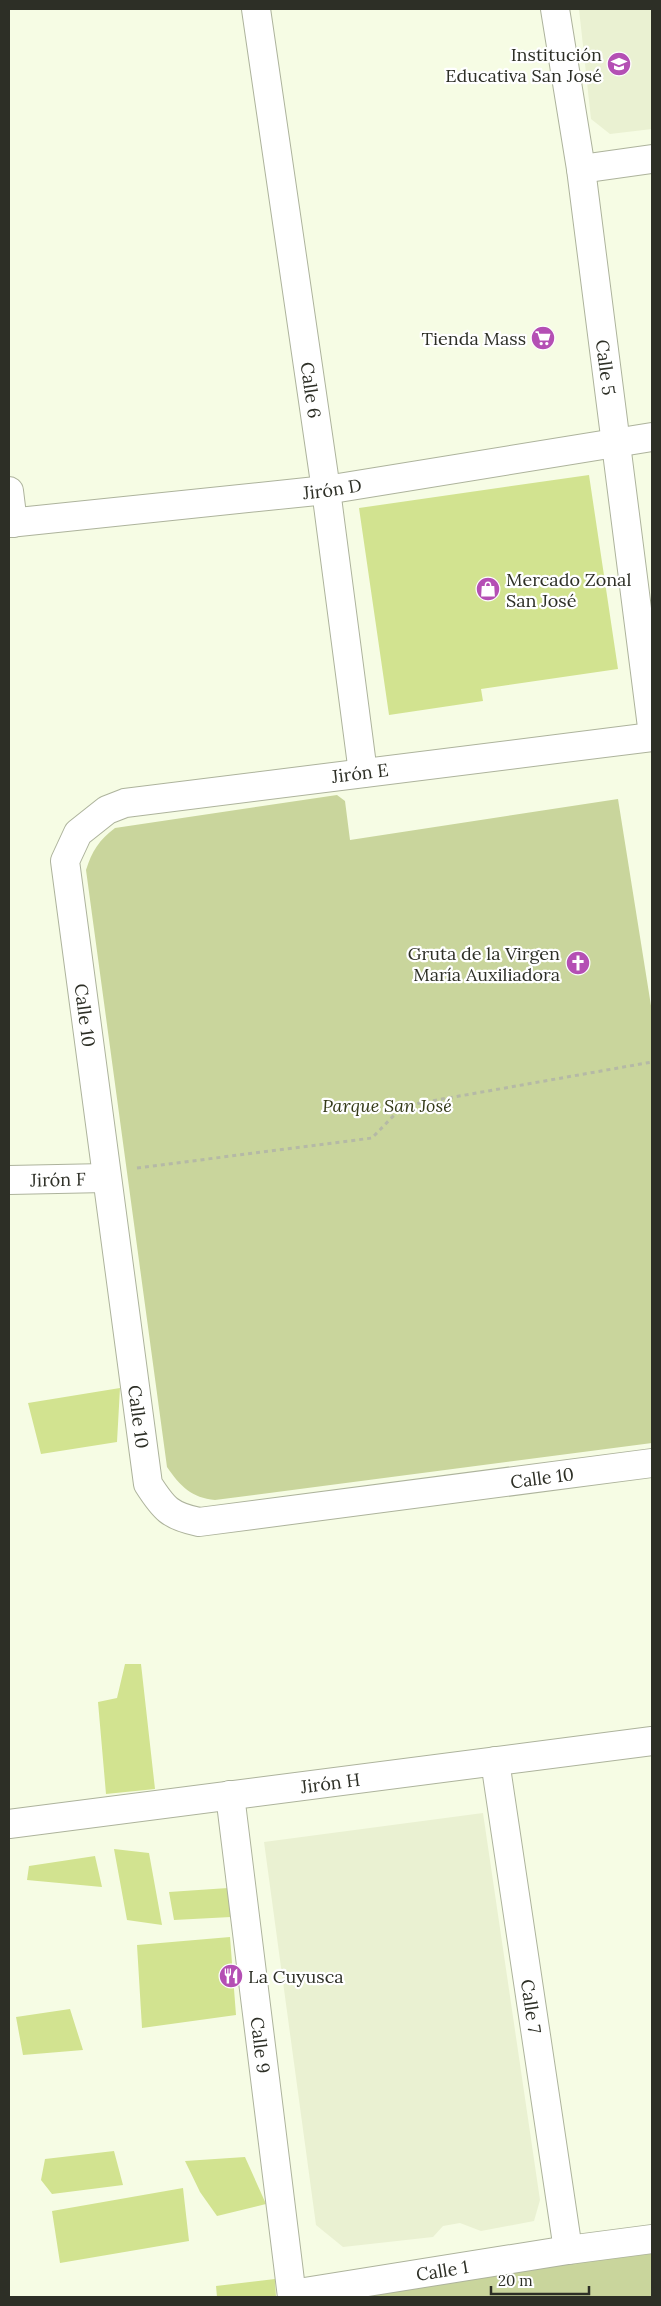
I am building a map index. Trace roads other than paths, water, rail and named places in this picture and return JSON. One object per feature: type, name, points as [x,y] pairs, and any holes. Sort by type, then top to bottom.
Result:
[{"type":"street","name":"Calle 6","points":[[256,9],[326,490],[363,773]]},
{"type":"street","name":"Calle 5","points":[[556,9],[581,169],[652,727]]},
{"type":"street","points":[[581,169],[652,159]]},
{"type":"street","name":"Jirón D","points":[[11,523],[326,490],[652,437]]},
{"type":"street","points":[[9,491],[11,523]]},
{"type":"street","name":"Jirón E","points":[[78,833],[107,810],[125,803],[652,737]]},
{"type":"street","name":"Calle 10","points":[[78,833],[65,861],[105,1175],[148,1484],[162,1505],[179,1518],[199,1522],[652,1462]]},
{"type":"street","name":"Jirón F","points":[[9,1180],[105,1175]]},
{"type":"street","name":"Jirón H","points":[[9,1824],[652,1741]]},
{"type":"street","name":"Calle 7","points":[[495,1761],[568,2250]]},
{"type":"street","name":"Calle 9","points":[[230,1795],[292,2296]]},
{"type":"street","name":"Calle 1","points":[[292,2296],[568,2250],[652,2239]]},
{"type":"place","name":"Institución Educativa San José","points":[[619,64]]},
{"type":"place","name":"Tienda Mass","points":[[543,338]]},
{"type":"place","name":"Mercado Zonal San José","points":[[488,589]]},
{"type":"place","name":"Gruta de la Virgen María Auxiliadora","points":[[578,963]]},
{"type":"place","name":"La Cuyusca","points":[[231,1976]]},
{"type":"park label","name":"Parque San José","points":[[387,1105]]}]
